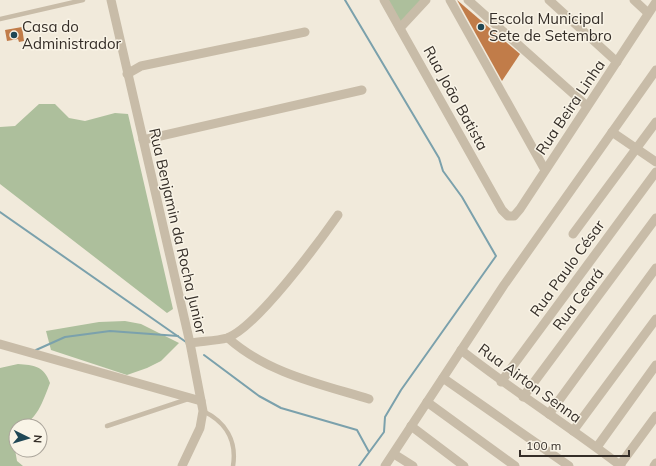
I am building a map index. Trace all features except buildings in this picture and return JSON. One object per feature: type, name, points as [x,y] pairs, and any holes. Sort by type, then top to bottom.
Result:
[{"type":"street","name":"Rua Benjamin da Rocha Junior","points":[[111,0],[190,343],[203,411],[200,428],[182,466]]},
{"type":"street","name":"Rua Joāo Batista","points":[[384,0],[502,210]]},
{"type":"street","points":[[400,28],[426,0]]},
{"type":"street","points":[[450,0],[544,170]]},
{"type":"street","points":[[468,0],[587,106]]},
{"type":"street","points":[[549,0],[617,62]]},
{"type":"street","points":[[634,0],[648,13]]},
{"type":"street","name":"Rua Beira Linha","points":[[502,210],[508,216],[514,216],[656,2]]},
{"type":"street","points":[[127,74],[141,66],[305,32]]},
{"type":"street","points":[[124,60],[141,66]]},
{"type":"street","points":[[385,466],[504,284],[656,70]]},
{"type":"street","points":[[143,140],[362,90]]},
{"type":"street","name":"Rua Paulo César","points":[[573,234],[656,122]]},
{"type":"street","points":[[612,132],[656,162]]},
{"type":"street","name":"Rua Paulo César","points":[[501,382],[656,172]]},
{"type":"street","points":[[190,343],[228,338],[252,319],[268,303],[315,248],[338,215]]},
{"type":"street","name":"Rua Ceará","points":[[523,397],[656,218]]},
{"type":"street","points":[[549,414],[656,268]]},
{"type":"street","points":[[573,431],[656,319]]},
{"type":"street","points":[[228,338],[252,357],[282,372],[369,400]]},
{"type":"street","points":[[0,344],[201,401]]},
{"type":"street","name":"Rua Airton Senna","points":[[461,350],[501,382],[597,446],[621,466]]},
{"type":"street","points":[[597,446],[656,365]]},
{"type":"street","points":[[443,378],[569,466]]},
{"type":"street","points":[[427,402],[515,466]]},
{"type":"street","points":[[621,466],[656,416]]},
{"type":"street","points":[[411,426],[464,466]]},
{"type":"street","points":[[394,454],[413,466]]},
{"type":"lane","points":[[0,19],[83,0]]},
{"type":"lane","points":[[108,426],[191,398]]},
{"type":"lane","points":[[203,411],[210,414],[226,428],[231,437],[234,444],[232,466]]},
{"type":"green space","points":[[385,0],[423,0],[400,27]]},
{"type":"green space","points":[[39,104],[55,104],[69,118],[85,121],[115,113],[128,114],[173,309],[167,313],[0,184],[0,127],[15,126]]},
{"type":"green space","points":[[125,321],[141,324],[179,343],[161,361],[127,375],[51,350],[46,331],[99,322]]},
{"type":"green space","points":[[18,364],[34,366],[45,373],[50,383],[42,403],[32,418],[8,418],[8,458],[16,458],[17,461],[23,466],[0,466],[0,368]]},
{"type":"waterway","points":[[345,0],[439,158],[443,171],[462,197],[496,256],[401,390],[385,417],[384,432],[359,466]]},
{"type":"waterway","points":[[0,212],[186,342]]},
{"type":"waterway","points":[[36,350],[65,337],[110,331],[178,336]]},
{"type":"waterway","points":[[204,355],[259,396],[281,408],[357,430],[369,452]]},
{"type":"place","name":"Escola Municipal Sete de Setembro","points":[[481,27]]},
{"type":"place","name":"Casa do Administrador","points":[[14,35]]}]
